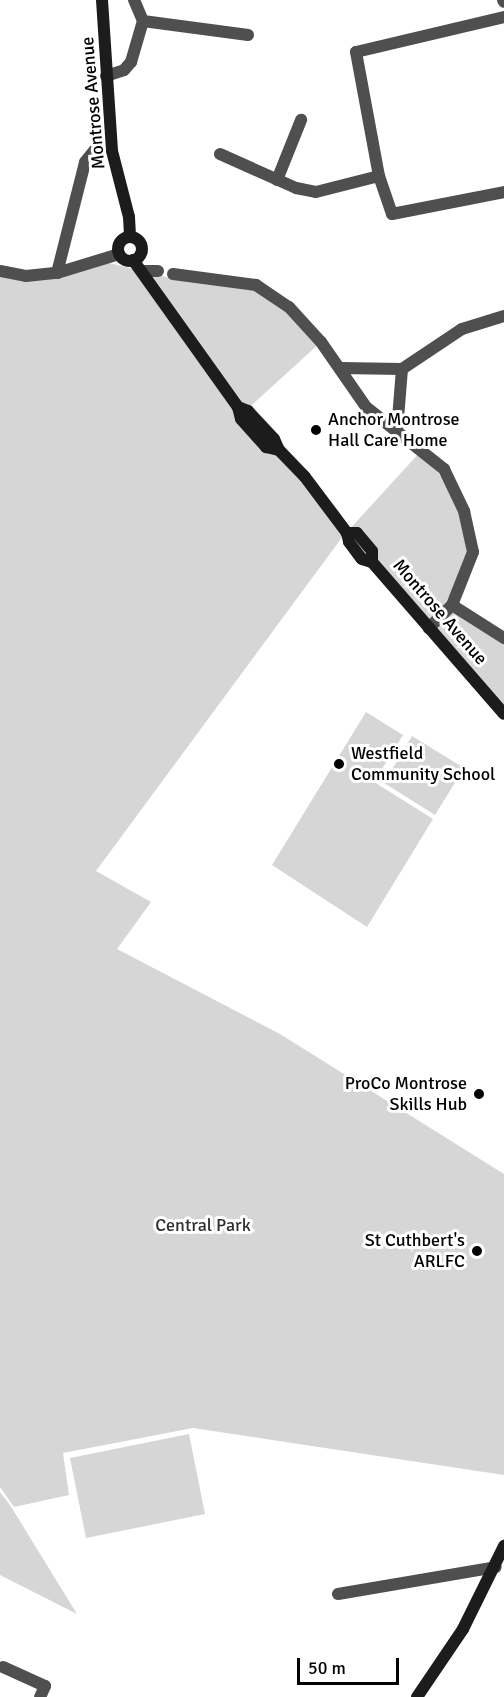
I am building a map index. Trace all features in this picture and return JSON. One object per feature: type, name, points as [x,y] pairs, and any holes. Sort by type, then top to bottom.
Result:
[{"type":"street","name":"Montrose Avenue","points":[[102,0],[112,151],[129,218],[130,237]]},
{"type":"street","points":[[106,76],[124,70],[131,62],[143,21],[134,0]]},
{"type":"street","points":[[504,17],[356,52],[379,176],[392,214],[504,192]]},
{"type":"street","points":[[143,21],[248,35]]},
{"type":"street","points":[[277,180],[301,120]]},
{"type":"street","name":"Montrose Avenue","points":[[57,273],[85,162],[97,147]]},
{"type":"street","points":[[220,154],[277,180],[316,192],[379,176]]},
{"type":"street","points":[[0,272],[26,276],[57,273],[119,254],[133,260],[141,253],[142,245],[130,237],[120,242],[119,254]]},
{"type":"street","name":"Montrose Avenue","points":[[133,260],[144,271],[181,330],[238,407],[241,419],[266,447],[279,450],[305,477],[347,533],[357,532],[372,550],[372,562],[504,714]]},
{"type":"street","points":[[144,271],[158,272]]},
{"type":"street","points":[[173,274],[256,285],[289,307],[341,368],[366,407],[444,469],[465,511],[473,552],[452,605],[429,628]]},
{"type":"street","points":[[341,368],[402,369],[462,329],[504,316]]},
{"type":"street","points":[[397,431],[402,369]]},
{"type":"street","points":[[452,605],[504,638]]},
{"type":"street","points":[[417,1697],[463,1629],[496,1567],[504,1546]]},
{"type":"street","points":[[338,1594],[496,1567]]},
{"type":"street","points":[[3,1667],[45,1686],[40,1697]]},
{"type":"green space","name":"Central Park","points":[[105,262],[187,282],[256,285],[321,342],[243,413],[347,532],[421,451],[458,498],[469,566],[431,625],[452,605],[504,639],[504,717],[346,532],[96,871],[151,902],[117,949],[280,1034],[504,1174],[504,1475],[193,1428],[63,1453],[69,1495],[14,1507],[0,1487],[0,265],[40,275]]},
{"type":"green space","points":[[366,712],[403,735],[374,782],[433,819],[367,927],[272,865]]},
{"type":"green space","points":[[412,736],[464,768],[435,815],[384,783]]},
{"type":"green space","points":[[189,1434],[205,1514],[86,1538],[70,1458]]},
{"type":"green space","points":[[0,1492],[10,1505],[77,1614],[0,1575]]},
{"type":"place","name":"Anchor Montrose Hall Care Home","points":[[316,430]]},
{"type":"place","name":"Westfield Community School","points":[[339,764]]},
{"type":"place","name":"ProCo Montrose Skills Hub","points":[[479,1094]]},
{"type":"place","name":"St Cuthbert's ARLFC","points":[[477,1251]]}]
